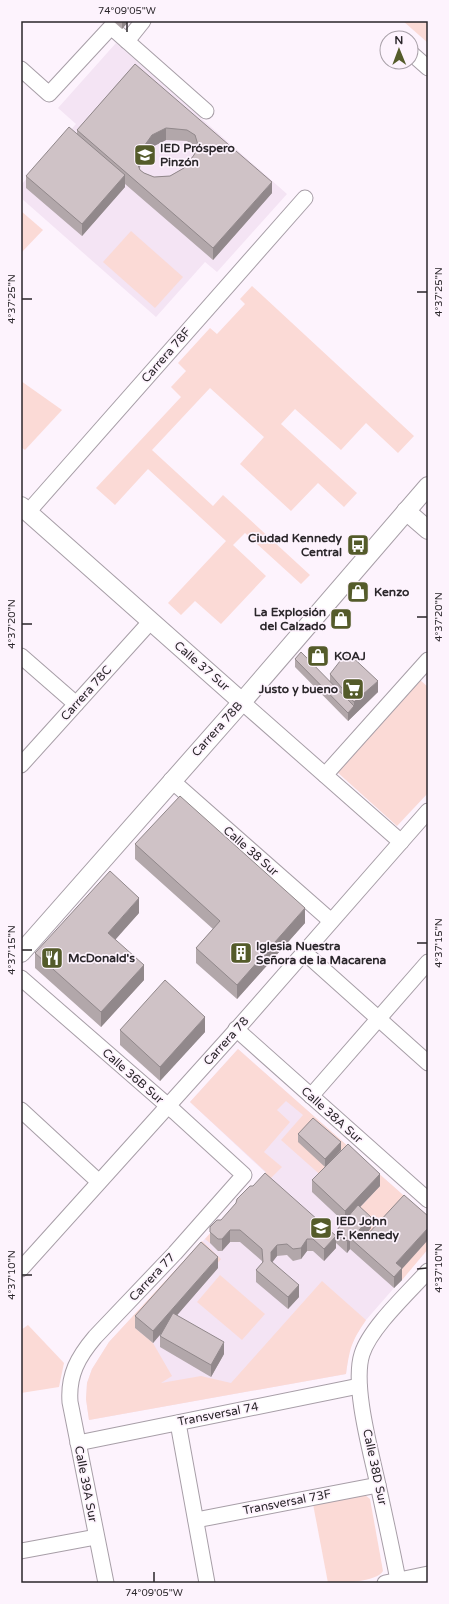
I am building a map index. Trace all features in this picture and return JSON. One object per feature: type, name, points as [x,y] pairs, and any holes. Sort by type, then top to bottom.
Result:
[{"type":"street","points":[[127,41],[143,21]]},
{"type":"street","points":[[21,69],[49,94],[110,27],[206,111]]},
{"type":"street","points":[[419,60],[428,68]]},
{"type":"street","name":"Carrera 78F","points":[[24,509],[305,198]]},
{"type":"street","name":"Carrera 78B","points":[[24,943],[242,702],[428,486]]},
{"type":"street","name":"Calle 37 Sur","points":[[24,509],[401,842]]},
{"type":"street","points":[[406,511],[428,530]]},
{"type":"street","name":"Carrera 78C","points":[[21,765],[151,621]]},
{"type":"street","points":[[21,656],[76,704]]},
{"type":"street","points":[[325,775],[423,676],[428,660]]},
{"type":"street","name":"Calle 38 Sur","points":[[171,780],[332,921]]},
{"type":"street","name":"Carrera 78","points":[[21,1269],[236,1030],[428,811]]},
{"type":"street","points":[[304,952],[428,1063]]},
{"type":"street","points":[[311,1096],[428,962]]},
{"type":"street","name":"Calle 36B Sur","points":[[21,978],[168,1106],[244,1175]]},
{"type":"street","name":"Calle 38A Sur","points":[[236,1030],[428,1200]]},
{"type":"street","points":[[23,1116],[99,1182]]},
{"type":"street","name":"Carrera 77","points":[[70,1385],[78,1362],[95,1337],[174,1253],[244,1175]]},
{"type":"street","name":"Calle 38D Sur","points":[[392,1582],[378,1485],[368,1441],[359,1386],[359,1369],[362,1354],[369,1339],[382,1321],[428,1271]]},
{"type":"street","name":"Calle 39A Sur","points":[[70,1385],[70,1402],[106,1583]]},
{"type":"street","name":"Transversal 74","points":[[78,1443],[359,1386]]},
{"type":"street","points":[[178,1423],[207,1583]]},
{"type":"street","name":"Transversal 73F","points":[[196,1520],[378,1485]]},
{"type":"street","points":[[21,1551],[96,1537]]},
{"type":"street","points":[[392,1582],[428,1574]]},
{"type":"shaded area","points":[[403,21],[428,21],[428,43],[419,35],[419,30],[413,30]]},
{"type":"shaded area","name":"IED Próspero Pinzón","points":[[116,43],[287,194],[217,272],[205,262],[156,317],[21,198],[21,185],[76,124],[58,108]]},
{"type":"shaded area","points":[[21,211],[43,230],[21,253]]},
{"type":"shaded area","points":[[131,231],[183,277],[155,308],[103,262]]},
{"type":"shaded area","points":[[252,286],[414,436],[398,453],[366,423],[341,450],[295,409],[281,424],[357,493],[344,507],[318,483],[291,511],[240,464],[264,437],[210,388],[152,450],[213,506],[223,495],[310,575],[301,584],[245,533],[233,545],[266,576],[221,624],[195,601],[181,615],[168,603],[226,541],[148,469],[115,505],[96,488],[181,397],[171,387],[186,371],[178,363],[210,328],[217,334],[245,304],[240,299]]},
{"type":"shaded area","points":[[21,381],[62,410],[25,450],[21,447]]},
{"type":"shaded area","points":[[420,680],[428,687],[428,793],[397,826],[336,771]]},
{"type":"shaded area","name":"IED John F. Kennedy","points":[[238,1049],[428,1217],[428,1249],[366,1320],[355,1337],[349,1351],[346,1374],[89,1420],[86,1399],[87,1383],[92,1369],[109,1342],[266,1173],[190,1102]]},
{"type":"shaded area","points":[[238,1049],[428,1217],[366,1248],[354,1214],[380,1186],[325,1179],[281,1140],[303,1115],[286,1101],[277,1110],[290,1122],[264,1152],[282,1167],[210,1239],[210,1243],[205,1239],[266,1172],[190,1102]]},
{"type":"shaded area","points":[[428,1240],[428,1249],[402,1280],[396,1275]]},
{"type":"shaded area","points":[[202,1241],[221,1259],[215,1266],[135,1328],[153,1343],[172,1376],[161,1383],[201,1376],[231,1383],[322,1281],[366,1320],[357,1334],[352,1346],[346,1374],[89,1420],[86,1399],[87,1383],[92,1369],[109,1342]]},
{"type":"shaded area","points":[[220,1275],[265,1314],[242,1340],[197,1302]]},
{"type":"shaded area","points":[[28,1325],[64,1363],[59,1387],[21,1393],[21,1330]]},
{"type":"shaded area","points":[[365,1495],[370,1499],[383,1571],[374,1578],[366,1580],[328,1583],[313,1504]]},
{"type":"building","points":[[135,64],[272,182],[213,248],[77,130]],"holes":[[[166,128],[187,130],[195,135],[198,145],[194,155],[184,168],[170,176],[154,177],[140,170],[138,159],[142,149],[152,135]]]},
{"type":"building","points":[[69,127],[125,175],[82,224],[26,176]]},
{"type":"building","points":[[301,652],[354,706],[348,713],[295,659]]},
{"type":"building","points":[[347,652],[378,681],[354,702],[330,674]]},
{"type":"building","points":[[180,796],[305,908],[237,985],[196,948],[220,921],[135,844]]},
{"type":"building","points":[[110,871],[139,898],[108,933],[144,965],[101,1012],[35,953]]},
{"type":"building","points":[[165,980],[205,1017],[160,1067],[120,1030]]},
{"type":"building","points":[[313,1118],[341,1142],[325,1159],[298,1134]]},
{"type":"building","points":[[348,1144],[380,1174],[345,1211],[312,1180]]},
{"type":"building","points":[[265,1173],[336,1236],[324,1249],[313,1239],[307,1239],[301,1248],[293,1249],[287,1244],[277,1245],[271,1252],[271,1261],[299,1285],[288,1297],[256,1270],[263,1262],[262,1249],[240,1230],[230,1230],[222,1239],[218,1239],[210,1232],[210,1227],[217,1220],[221,1220],[236,1203],[237,1199],[250,1186],[253,1186]]},
{"type":"building","points":[[404,1195],[428,1216],[428,1228],[396,1263],[402,1268],[394,1277],[350,1238],[347,1241],[336,1231],[358,1205],[371,1217],[359,1230],[366,1236]]},
{"type":"building","points":[[201,1242],[218,1257],[153,1331],[135,1316]]},
{"type":"building","points":[[173,1313],[224,1342],[211,1365],[160,1336]]},
{"type":"place","name":"IED Próspero Pinzón","points":[[145,155]]},
{"type":"place","name":"Ciudad Kennedy Central","points":[[358,545]]},
{"type":"place","name":"Kenzo","points":[[358,592]]},
{"type":"place","name":"La Explosión del Calzado","points":[[341,619]]},
{"type":"place","name":"KOAJ","points":[[318,656]]},
{"type":"place","name":"Justo y bueno","points":[[353,689]]},
{"type":"place","name":"Iglesia Nuestra Señora de la Macarena","points":[[241,953]]},
{"type":"place","name":"McDonald's","points":[[52,958]]},
{"type":"place","name":"IED John F. Kennedy","points":[[321,1228]]}]
